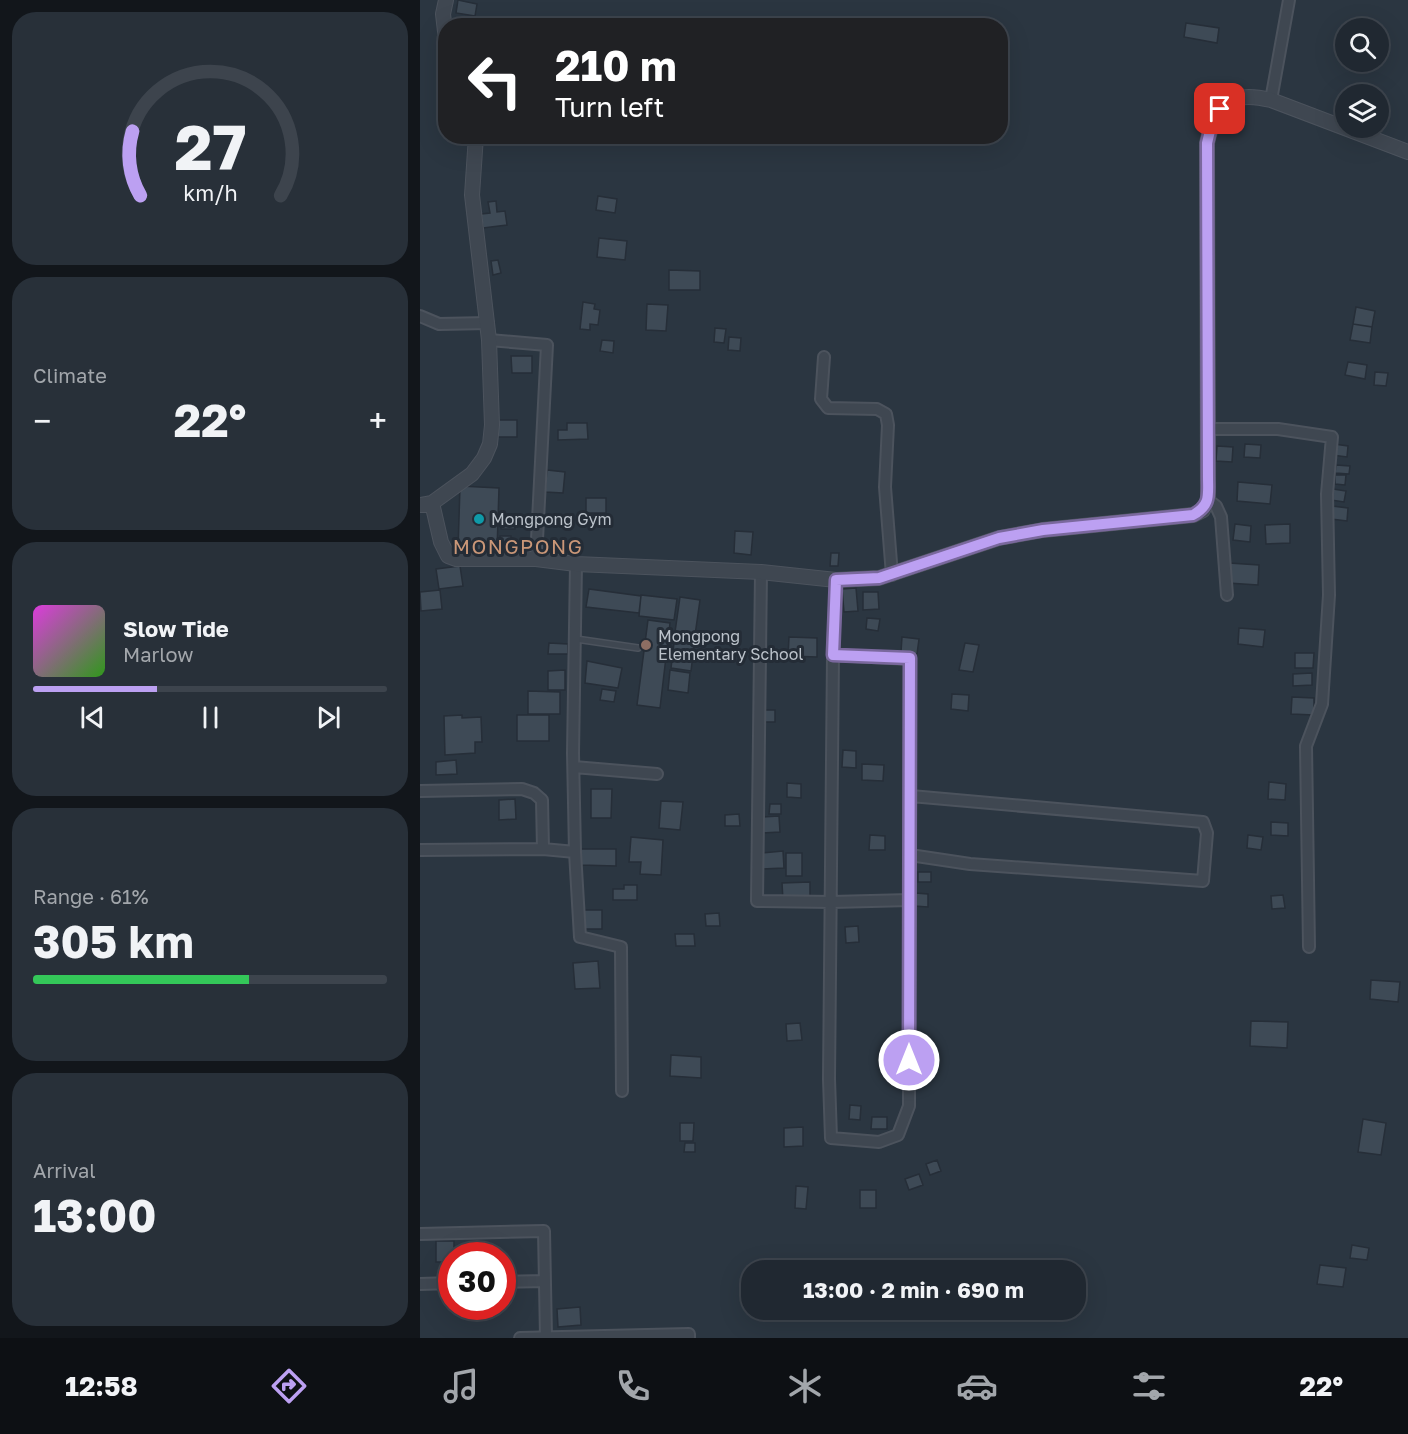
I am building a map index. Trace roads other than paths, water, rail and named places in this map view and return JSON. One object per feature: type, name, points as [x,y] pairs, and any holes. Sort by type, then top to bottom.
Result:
[{"type":"street","points":[[443,18],[446,0]]},
{"type":"street","points":[[1271,100],[1289,0]]},
{"type":"street","points":[[475,144],[472,195],[488,323],[492,425],[490,444],[484,458],[472,474],[426,504],[448,556],[456,560],[536,559],[576,564],[761,572],[836,580],[879,578],[892,575],[999,538],[1043,530],[1193,515],[1203,510],[1208,500],[1209,429],[1207,143],[1212,123],[1220,109],[1235,98],[1250,95],[1271,100],[1408,152]]},
{"type":"street","points":[[420,316],[439,324],[488,323]]},
{"type":"street","points":[[489,340],[547,345],[536,559]]},
{"type":"street","points":[[824,357],[821,399],[828,408],[877,409],[886,414],[888,425],[885,487],[892,575]]},
{"type":"street","points":[[1209,429],[1278,429],[1332,437],[1327,494],[1329,595],[1322,704],[1306,746],[1309,947]]},
{"type":"street","points":[[1208,500],[1216,506],[1221,517],[1227,595]]},
{"type":"street","points":[[576,564],[574,852],[580,937],[621,947],[622,1091]]},
{"type":"street","points":[[761,572],[757,901],[910,900]]},
{"type":"street","points":[[833,655],[910,658],[909,1106],[898,1135],[879,1142],[831,1138],[829,1079],[833,655],[836,580]]},
{"type":"street","points":[[574,767],[657,774]]},
{"type":"street","points":[[420,791],[522,789],[534,793],[543,800],[543,849]]},
{"type":"street","points":[[910,855],[970,864],[1203,881],[1207,833],[1203,822],[911,796]]},
{"type":"street","points":[[420,850],[543,849],[574,852]]},
{"type":"street","points":[[420,1234],[544,1231],[546,1338]]},
{"type":"street","points":[[516,1282],[545,1281]]},
{"type":"street","points":[[420,1284],[438,1283]]},
{"type":"street","points":[[520,1338],[689,1334],[689,1338]]},
{"type":"lane","points":[[576,639],[638,648]]},
{"type":"place","name":"Mongpong Gym","points":[[479,519]]},
{"type":"place","name":"Mongpong Elementary School","points":[[646,645]]},
{"type":"district","name":"MONGPONG","points":[[518,546]]}]
